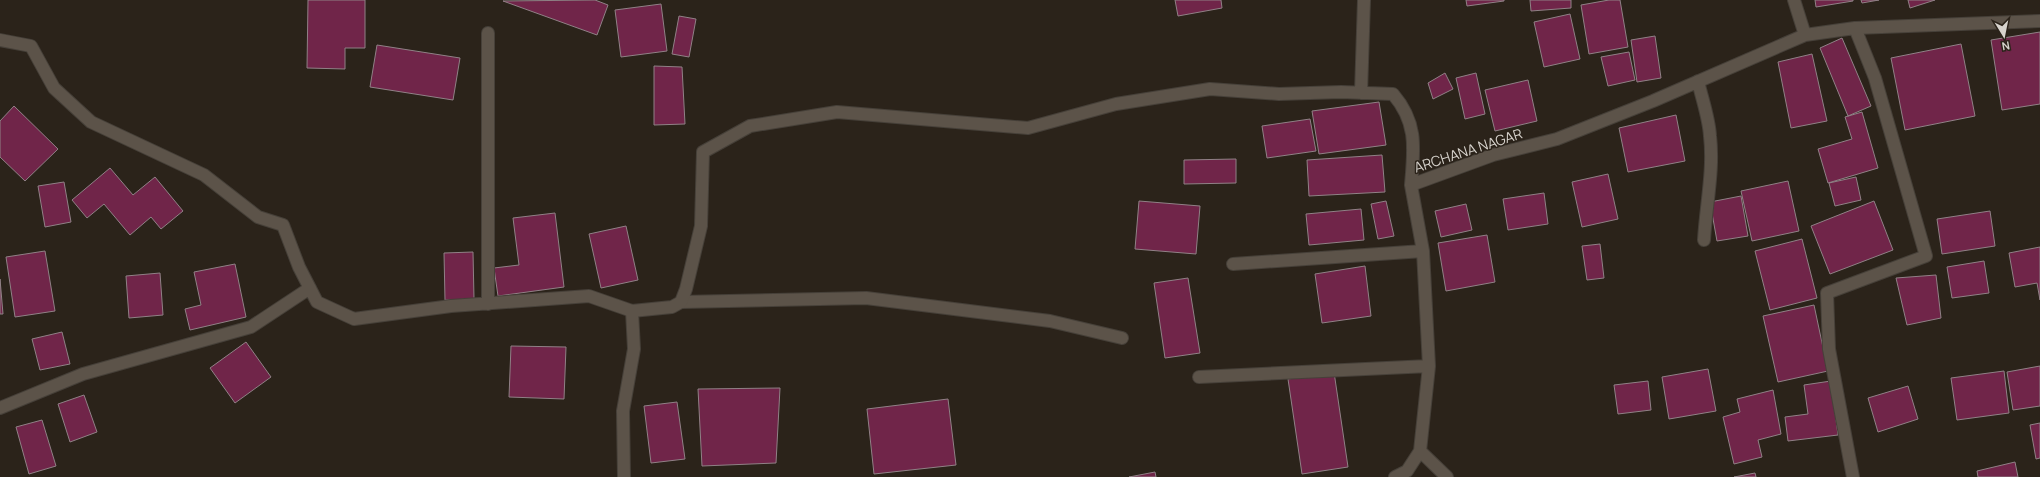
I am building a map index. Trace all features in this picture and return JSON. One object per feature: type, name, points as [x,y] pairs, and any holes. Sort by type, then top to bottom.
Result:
[{"type":"street","points":[[1361,93],[1364,0]]},
{"type":"street","points":[[1794,0],[1806,35]]},
{"type":"street","name":"ARCHANA NAGAR","points":[[1395,477],[1408,471],[1420,451],[1429,366],[1423,251],[1411,185],[1493,155],[1557,139],[1806,35],[1856,28],[2040,22]]},
{"type":"street","points":[[1854,477],[1829,349],[1827,293],[1926,256],[1875,78],[1856,28]]},
{"type":"street","points":[[488,33],[488,304]]},
{"type":"street","points":[[0,40],[31,46],[54,88],[91,122],[204,175],[258,217],[283,225],[299,267],[317,302],[354,319],[451,306],[589,296],[632,311],[672,307],[681,302],[866,298],[1050,321],[1122,338]]},
{"type":"street","points":[[1698,81],[1710,135],[1712,169],[1706,211],[1704,240]]},
{"type":"street","points":[[681,302],[686,289],[701,226],[703,152],[750,126],[837,112],[1028,128],[1116,104],[1210,89],[1279,94],[1393,94],[1404,107],[1411,126],[1414,147],[1411,185]]},
{"type":"street","points":[[1233,264],[1423,251]]},
{"type":"street","points":[[0,408],[83,374],[252,326],[310,288]]},
{"type":"street","points":[[624,477],[623,411],[634,349],[632,311]]},
{"type":"street","points":[[1199,377],[1429,366]]},
{"type":"street","points":[[1420,451],[1447,477]]},
{"type":"building","points":[[308,0],[365,0],[365,48],[345,48],[345,69],[307,68]]},
{"type":"building","points":[[595,0],[608,5],[597,35],[503,1]]},
{"type":"building","points":[[1175,0],[1221,0],[1222,8],[1178,16]]},
{"type":"building","points":[[1466,0],[1504,0],[1504,1],[1467,6]]},
{"type":"building","points":[[1530,0],[1571,0],[1571,8],[1531,11]]},
{"type":"building","points":[[1609,0],[1620,0],[1628,47],[1589,54],[1581,5]]},
{"type":"building","points":[[1815,0],[1853,0],[1853,1],[1816,7]]},
{"type":"building","points":[[1861,0],[1879,0],[1862,3]]},
{"type":"building","points":[[1908,0],[1935,0],[1910,8]]},
{"type":"building","points":[[661,4],[667,51],[621,57],[615,10]]},
{"type":"building","points":[[1570,14],[1580,59],[1544,67],[1534,22]]},
{"type":"building","points":[[679,16],[696,19],[689,57],[672,54]]},
{"type":"building","points":[[2040,32],[2040,104],[2002,110],[1991,40]]},
{"type":"building","points":[[1655,36],[1661,78],[1637,82],[1631,40]]},
{"type":"building","points":[[1842,38],[1871,106],[1848,116],[1820,48]]},
{"type":"building","points":[[1961,44],[1975,116],[1905,130],[1891,58]]},
{"type":"building","points":[[377,45],[460,58],[453,100],[370,87]]},
{"type":"building","points":[[1629,52],[1635,80],[1608,86],[1601,57]]},
{"type":"building","points":[[1812,54],[1827,121],[1791,128],[1778,62]]},
{"type":"building","points":[[654,66],[682,67],[685,124],[654,125]]},
{"type":"building","points":[[1445,73],[1453,89],[1433,99],[1428,83]]},
{"type":"building","points":[[1476,73],[1485,114],[1465,119],[1456,78]]},
{"type":"building","points":[[1528,80],[1537,121],[1495,131],[1485,90]]},
{"type":"building","points":[[1379,102],[1386,145],[1319,154],[1312,111]]},
{"type":"building","points":[[14,106],[58,149],[25,181],[0,157],[0,121]]},
{"type":"building","points":[[1862,112],[1878,168],[1828,183],[1818,149],[1852,139],[1845,117]]},
{"type":"building","points":[[1676,115],[1685,161],[1628,172],[1619,128]]},
{"type":"building","points":[[1310,119],[1316,151],[1267,158],[1262,126]]},
{"type":"building","points":[[1382,155],[1385,192],[1309,196],[1307,160]]},
{"type":"building","points":[[1236,159],[1236,183],[1184,184],[1184,160]]},
{"type":"building","points":[[110,168],[133,195],[155,177],[183,211],[161,229],[151,217],[130,235],[104,204],[87,218],[72,200]]},
{"type":"building","points":[[1608,174],[1618,219],[1582,227],[1572,182]]},
{"type":"building","points":[[1856,177],[1861,200],[1835,206],[1829,183]]},
{"type":"building","points":[[1788,181],[1799,231],[1752,241],[1741,191]]},
{"type":"building","points":[[64,182],[71,222],[45,227],[38,186]]},
{"type":"building","points":[[1544,193],[1548,224],[1508,230],[1503,199]]},
{"type":"building","points":[[1741,196],[1748,236],[1717,241],[1710,202]]},
{"type":"building","points":[[1139,201],[1200,206],[1196,254],[1135,249]]},
{"type":"building","points":[[1386,201],[1394,236],[1378,239],[1371,204]]},
{"type":"building","points":[[1874,201],[1893,250],[1830,274],[1811,226]]},
{"type":"building","points":[[1466,204],[1472,230],[1441,237],[1435,211]]},
{"type":"building","points":[[1361,209],[1364,240],[1309,245],[1306,214]]},
{"type":"building","points":[[1990,211],[1995,246],[1942,254],[1937,219]]},
{"type":"building","points":[[555,213],[564,287],[498,296],[494,268],[519,265],[513,218]]},
{"type":"building","points":[[626,226],[638,280],[601,288],[589,234]]},
{"type":"building","points":[[1487,235],[1495,282],[1446,291],[1438,243]]},
{"type":"building","points":[[1802,239],[1817,298],[1770,310],[1755,251]]},
{"type":"building","points":[[1600,244],[1604,278],[1587,280],[1582,246]]},
{"type":"building","points":[[2040,247],[2040,300],[2037,283],[2015,287],[2009,253]]},
{"type":"building","points":[[45,251],[55,311],[15,317],[6,257]]},
{"type":"building","points":[[473,252],[474,299],[445,300],[444,253]]},
{"type":"building","points":[[1984,261],[1989,293],[1952,298],[1947,267]]},
{"type":"building","points":[[235,264],[246,317],[190,330],[185,309],[201,305],[194,272]]},
{"type":"building","points":[[1365,266],[1371,316],[1322,323],[1315,274]]},
{"type":"building","points":[[160,273],[163,315],[129,318],[126,276]]},
{"type":"building","points":[[1936,275],[1941,318],[1907,325],[1896,278]]},
{"type":"building","points":[[1188,278],[1200,353],[1165,358],[1154,283]]},
{"type":"building","points":[[0,279],[3,314],[0,314]]},
{"type":"building","points":[[1814,305],[1828,371],[1778,382],[1763,316]]},
{"type":"building","points":[[62,332],[70,364],[40,370],[32,339]]},
{"type":"building","points":[[246,342],[271,377],[235,403],[210,368]]},
{"type":"building","points":[[511,346],[566,347],[564,399],[509,397]]},
{"type":"building","points":[[2040,366],[2040,406],[2013,410],[2007,372]]},
{"type":"building","points":[[1708,369],[1716,411],[1669,419],[1662,377]]},
{"type":"building","points":[[2004,371],[2009,413],[1957,420],[1951,378]]},
{"type":"building","points":[[1334,372],[1348,467],[1302,474],[1288,379]]},
{"type":"building","points":[[1648,381],[1651,410],[1618,414],[1614,385]]},
{"type":"building","points":[[1831,381],[1838,435],[1788,441],[1785,417],[1808,414],[1804,385]]},
{"type":"building","points":[[1908,386],[1918,419],[1878,432],[1868,398]]},
{"type":"building","points":[[780,388],[776,463],[702,466],[698,389]]},
{"type":"building","points":[[1773,390],[1781,434],[1758,440],[1762,457],[1734,464],[1723,417],[1740,412],[1737,399]]},
{"type":"building","points":[[84,395],[97,432],[70,442],[58,404]]},
{"type":"building","points":[[948,399],[956,465],[874,474],[867,409]]},
{"type":"building","points":[[677,402],[685,459],[651,463],[644,406]]},
{"type":"building","points":[[42,420],[56,466],[29,474],[16,427]]},
{"type":"building","points":[[2040,423],[2040,458],[2036,459],[2030,425]]},
{"type":"building","points":[[2015,462],[2018,477],[1978,477],[1977,471]]},
{"type":"building","points":[[1155,472],[1156,477],[1129,477]]},
{"type":"building","points":[[1755,473],[1756,477],[1734,477]]}]
